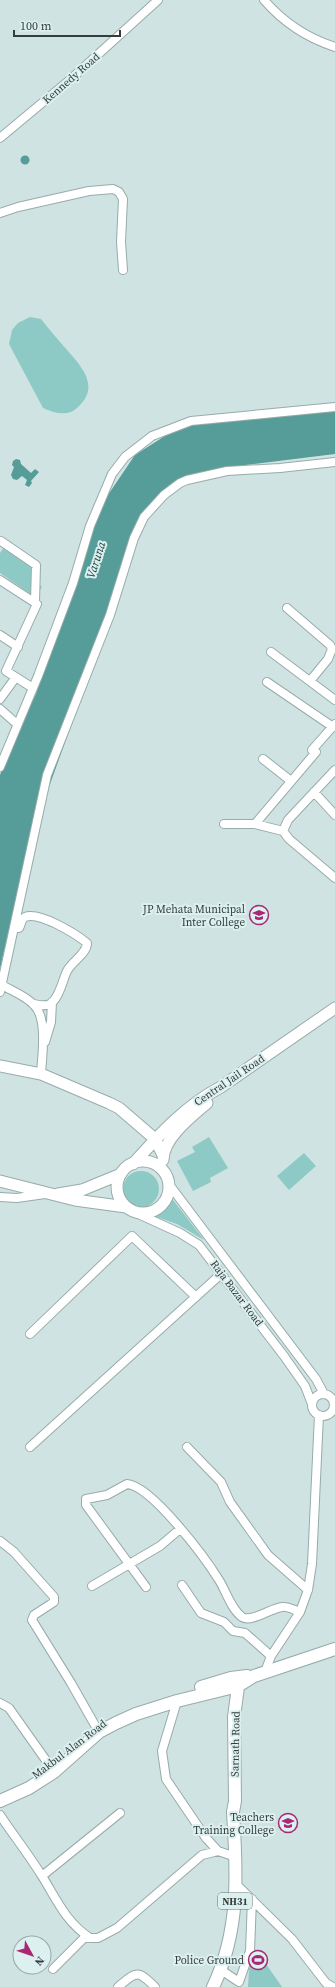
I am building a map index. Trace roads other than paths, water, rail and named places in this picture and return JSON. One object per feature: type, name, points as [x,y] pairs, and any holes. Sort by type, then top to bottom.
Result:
[{"type":"highway","points":[[235,1682],[335,1649]]},
{"type":"highway","name":"Makbul Alan Road","points":[[0,1794],[50,1766],[96,1727],[114,1716],[132,1708],[235,1682]]},
{"type":"highway","name":"Makbul Alan Road","points":[[0,1801],[29,1788],[54,1772],[99,1732],[116,1723],[136,1714],[235,1682]]},
{"type":"highway","name":"Sarnath Road","points":[[213,1987],[221,1970],[232,1929],[236,1884],[233,1812],[235,1801],[235,1682]]},
{"type":"main road","name":"Central Jail Road","points":[[133,1164],[155,1139],[206,1094],[221,1087],[335,1008]]},
{"type":"main road","points":[[3,1066],[41,1074],[102,1099],[118,1108],[155,1139],[163,1155]]},
{"type":"main road","points":[[163,1172],[163,1155],[172,1137],[183,1124],[212,1099],[221,1087]]},
{"type":"main road","points":[[0,1181],[51,1194],[149,1212],[162,1204],[168,1191],[168,1183],[163,1172],[157,1166],[149,1163],[133,1164],[121,1174],[82,1190],[51,1194]]},
{"type":"main road","points":[[121,1174],[117,1188],[120,1198],[130,1209]]},
{"type":"street","name":"Kennedy Road","points":[[0,138],[72,78],[158,0]]},
{"type":"street","points":[[264,0],[276,15],[300,31],[335,47]]},
{"type":"street","points":[[0,213],[18,207],[89,191],[113,189],[119,192],[123,198],[120,242],[123,270]]},
{"type":"street","points":[[0,767],[33,688],[73,583],[90,526],[112,474],[126,457],[152,436],[191,421],[335,407]]},
{"type":"street","points":[[52,1002],[47,1005],[34,1004],[1,989],[48,775],[110,615],[134,538],[144,517],[164,495],[180,483],[187,480],[227,471],[280,468],[335,462]]},
{"type":"street","points":[[0,542],[36,565],[35,602],[37,606],[18,647],[3,669],[33,688]]},
{"type":"street","points":[[0,580],[35,602]]},
{"type":"street","points":[[287,608],[330,645],[332,649],[328,659],[310,681]]},
{"type":"street","points":[[0,635],[18,647]]},
{"type":"street","points":[[271,652],[335,700]]},
{"type":"street","points":[[0,699],[16,677]]},
{"type":"street","points":[[255,824],[334,725],[267,682]]},
{"type":"street","points":[[0,709],[17,724]]},
{"type":"street","points":[[263,759],[290,781]]},
{"type":"street","points":[[283,831],[288,820],[335,770]]},
{"type":"street","points":[[314,792],[335,815]]},
{"type":"street","points":[[224,824],[255,824],[283,831],[289,839],[332,875],[335,865]]},
{"type":"street","points":[[14,928],[19,928],[22,920],[26,917],[41,917],[87,943],[86,949],[67,971],[61,987],[52,1002],[51,1022],[42,1050]]},
{"type":"street","points":[[34,1004],[42,1018],[41,1074]]},
{"type":"street","points":[[168,1183],[330,1395],[334,1410],[326,1416],[319,1415],[314,1411],[312,1404],[314,1398],[330,1395]]},
{"type":"street","points":[[0,1197],[17,1198],[51,1194]]},
{"type":"street","name":"Raja Bazar Road","points":[[130,1209],[191,1238],[204,1250],[284,1356],[305,1386],[312,1404]]},
{"type":"street","points":[[30,1334],[132,1236],[196,1297]]},
{"type":"street","points":[[30,1447],[221,1274]]},
{"type":"street","points":[[260,1674],[300,1612],[308,1590],[312,1564],[319,1415]]},
{"type":"street","points":[[187,1447],[221,1482],[230,1502],[268,1555],[308,1590]]},
{"type":"street","points":[[146,1587],[86,1505],[86,1499],[107,1495],[124,1486],[131,1485],[156,1503],[180,1529],[211,1568],[236,1610],[242,1617],[249,1618],[282,1607],[300,1612]]},
{"type":"street","points":[[92,1586],[160,1546],[180,1529]]},
{"type":"street","points":[[0,1541],[14,1552],[55,1599],[33,1617],[32,1622],[71,1683],[96,1727]]},
{"type":"street","points":[[182,1585],[201,1613],[224,1622],[233,1631],[245,1633],[271,1656]]},
{"type":"street","points":[[176,1701],[162,1751],[166,1779],[206,1838],[218,1851],[236,1857]]},
{"type":"street","points":[[0,1703],[9,1708],[50,1766]]},
{"type":"street","points":[[42,1876],[120,1813]]},
{"type":"street","points":[[0,1815],[42,1876],[63,1914],[80,1932],[90,1938]]},
{"type":"street","points":[[53,1969],[84,1938],[98,1938],[117,1928],[202,1855],[218,1851]]},
{"type":"street","points":[[236,1884],[292,1939],[326,1983],[333,1987]]},
{"type":"street","points":[[221,1970],[239,1982],[250,1951],[252,1900]]},
{"type":"street","points":[[118,1987],[134,1974],[138,1973],[144,1976],[155,1987]]},
{"type":"water","points":[[25,155],[30,160],[25,165],[20,160]]},
{"type":"water","name":"Varuna","points":[[335,405],[335,454],[221,468],[163,492],[139,518],[114,607],[28,845],[0,969],[0,775],[18,727],[36,694],[91,520],[135,455],[179,427]]},
{"type":"water","points":[[16,459],[20,460],[21,464],[31,473],[35,469],[39,472],[31,481],[32,483],[29,487],[25,485],[27,480],[22,476],[17,480],[13,479],[11,475],[14,467],[12,465],[13,461]]},
{"type":"place","name":"JP Mehata Municipal Inter College","points":[[259,915]]},
{"type":"place","name":"Teachers Training College","points":[[288,1823]]},
{"type":"place","name":"Police Ground","points":[[258,1960]]}]
